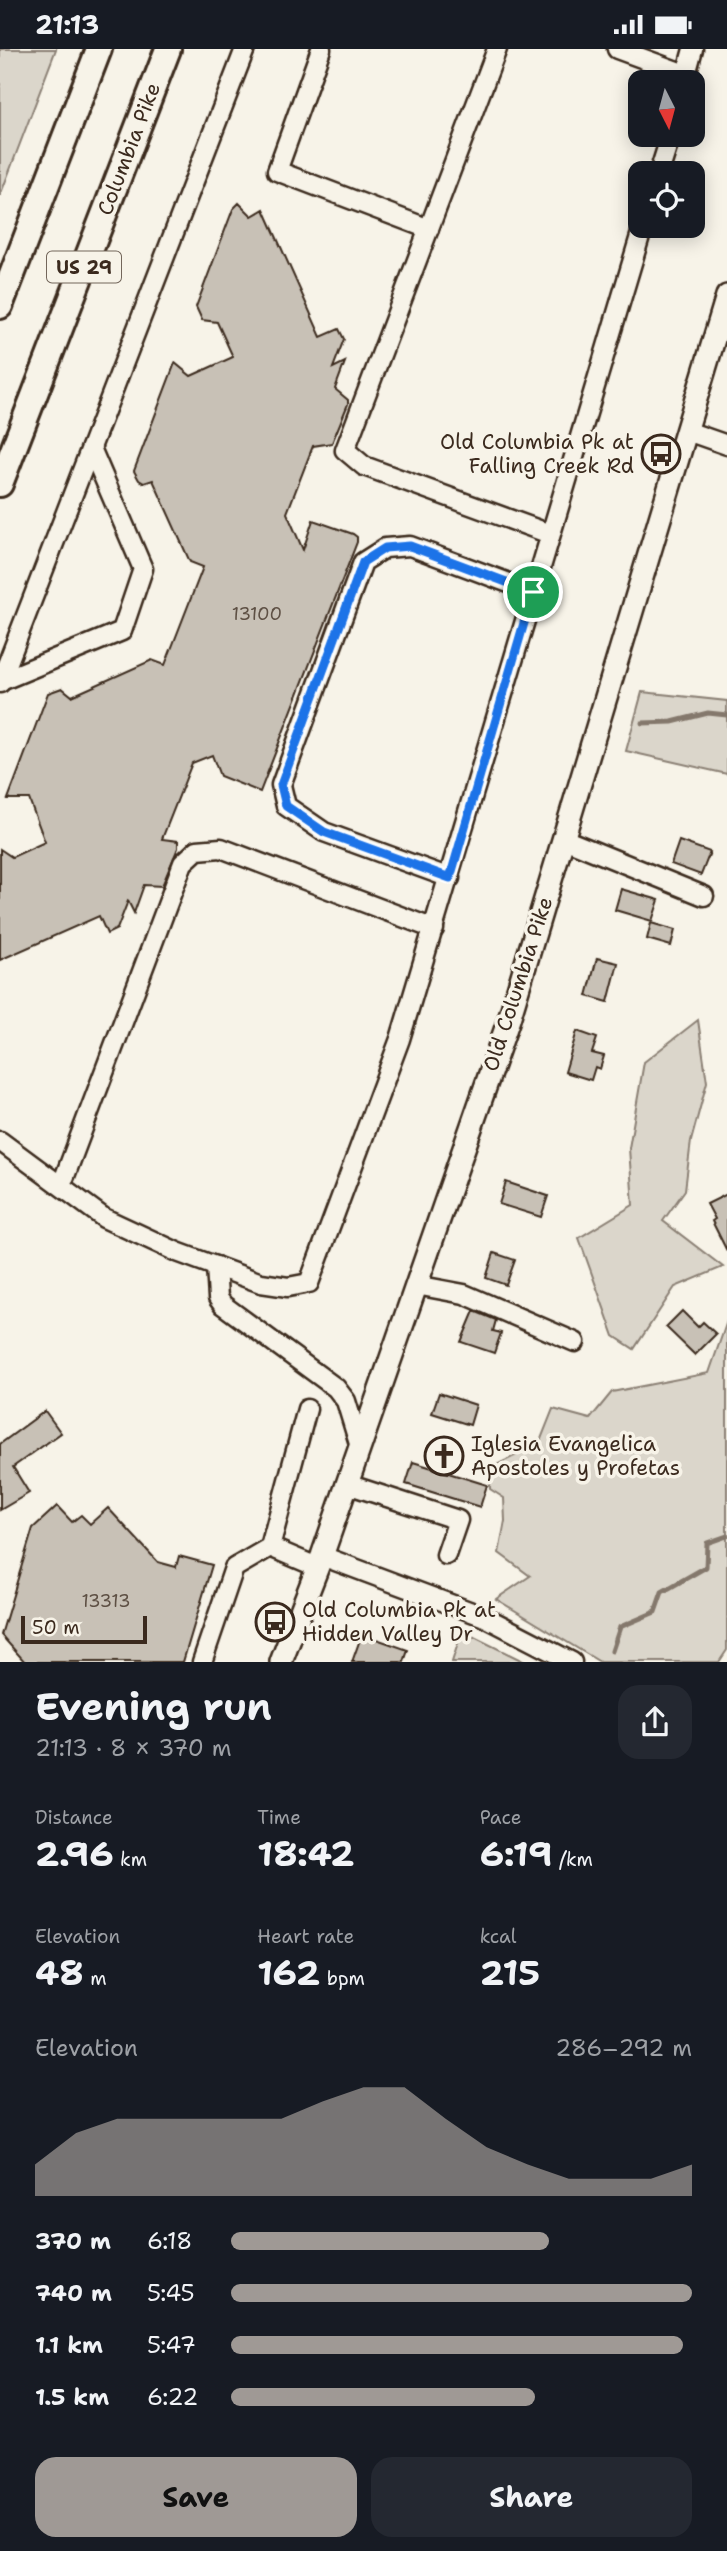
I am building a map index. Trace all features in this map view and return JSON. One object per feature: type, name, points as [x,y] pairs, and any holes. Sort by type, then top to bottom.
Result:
[{"type":"highway","name":"US 29","points":[[0,306],[99,49]]},
{"type":"highway","name":"Columbia Pike","points":[[0,484],[168,49]]},
{"type":"main road","name":"Old Columbia Pike","points":[[281,1662],[320,1561],[509,1019],[727,296]]},
{"type":"street","points":[[0,682],[245,49]]},
{"type":"street","points":[[321,49],[277,170],[429,229]]},
{"type":"street","points":[[498,49],[345,450],[364,466],[550,534]]},
{"type":"street","points":[[618,49],[667,70]]},
{"type":"street","points":[[687,70],[693,49]]},
{"type":"street","points":[[0,1141],[104,1217],[177,1252],[261,1283],[288,1287],[309,1283],[400,1039],[639,238]]},
{"type":"street","points":[[687,431],[727,445]]},
{"type":"street","points":[[0,682],[122,631],[144,569],[91,448]]},
{"type":"street","points":[[450,878],[324,832],[286,806],[281,785],[363,562],[385,548],[410,546],[533,592]]},
{"type":"street","points":[[564,839],[704,896]]},
{"type":"street","points":[[59,1184],[65,1176],[183,863],[197,850],[221,848],[434,929]]},
{"type":"street","points":[[216,1266],[218,1298],[223,1305],[336,1388],[346,1401],[360,1447]]},
{"type":"street","points":[[416,1285],[464,1294],[575,1342]]},
{"type":"street","points":[[270,1548],[307,1409]]},
{"type":"street","points":[[347,1484],[458,1520],[446,1555]]},
{"type":"street","points":[[202,1662],[234,1568],[270,1548],[320,1561],[485,1617],[572,1662]]},
{"type":"shaded area","points":[[0,49],[56,49],[0,196]]},
{"type":"shaded area","points":[[642,692],[727,701],[727,774],[626,751]]},
{"type":"shaded area","points":[[698,1020],[707,1082],[691,1141],[685,1190],[663,1221],[723,1267],[675,1287],[634,1349],[614,1336],[579,1238],[633,1205],[629,1148],[644,1062]]},
{"type":"shaded area","points":[[727,1321],[727,1650],[719,1662],[600,1662],[496,1599],[530,1576],[499,1553],[505,1521],[504,1498],[490,1489],[490,1468],[539,1444],[553,1409],[590,1419],[612,1392],[709,1373]]},
{"type":"shaded area","points":[[462,1631],[525,1662],[452,1662]]},
{"type":"building","points":[[239,203],[252,216],[264,209],[321,337],[339,329],[344,339],[333,368],[345,362],[335,389],[348,400],[348,404],[332,443],[313,446],[287,513],[303,550],[313,520],[353,534],[357,537],[357,542],[260,792],[220,776],[212,755],[192,763],[162,839],[178,841],[178,848],[162,886],[144,885],[134,913],[128,901],[117,929],[107,934],[99,916],[0,960],[0,849],[12,857],[45,842],[29,799],[8,799],[48,693],[62,688],[72,696],[152,660],[165,665],[203,567],[190,562],[153,480],[144,483],[134,471],[175,363],[191,376],[233,357],[217,322],[202,320],[196,307],[233,209]]},
{"type":"building","points":[[679,841],[710,852],[701,875],[671,864]]},
{"type":"building","points":[[621,889],[659,900],[652,921],[615,910]]},
{"type":"building","points":[[651,923],[675,930],[671,946],[647,939]]},
{"type":"building","points":[[597,958],[618,963],[608,1002],[587,996]]},
{"type":"building","points":[[577,1031],[597,1038],[592,1053],[604,1056],[600,1069],[595,1067],[591,1080],[565,1072]]},
{"type":"building","points":[[506,1182],[548,1196],[541,1217],[499,1204]]},
{"type":"building","points":[[727,1194],[727,1251],[707,1204]]},
{"type":"building","points":[[494,1253],[515,1260],[506,1285],[486,1278]]},
{"type":"building","points":[[474,1311],[496,1320],[493,1331],[501,1333],[494,1353],[461,1342]]},
{"type":"building","points":[[682,1311],[698,1327],[703,1322],[716,1334],[695,1355],[666,1327]]},
{"type":"building","points":[[439,1393],[476,1405],[470,1425],[432,1413]]},
{"type":"building","points":[[45,1411],[61,1433],[13,1467],[29,1493],[0,1510],[0,1444]]},
{"type":"building","points":[[413,1462],[487,1485],[480,1507],[406,1484]]},
{"type":"building","points":[[57,1506],[72,1522],[81,1515],[90,1524],[108,1508],[158,1562],[176,1567],[179,1556],[212,1565],[183,1662],[25,1662],[1,1635],[33,1528]]},
{"type":"building","points":[[362,1634],[408,1650],[404,1662],[352,1662]]},
{"type":"waterway","points":[[642,723],[672,722],[708,713],[727,715]]},
{"type":"waterway","points":[[612,1651],[620,1627],[655,1612],[662,1592],[706,1567],[707,1543],[727,1536]]},
{"type":"place","name":"Old Columbia Pk at Falling Creek Rd","points":[[661,454]]},
{"type":"place","name":"Iglesia Evangelica Apostoles y Profetas","points":[[444,1456]]},
{"type":"place","name":"Old Columbia Pk at Hidden Valley Dr","points":[[275,1622]]},
{"type":"route","points":[[410,546],[533,592],[450,878],[324,832],[286,806],[281,785],[363,562],[385,548],[410,546]]}]
